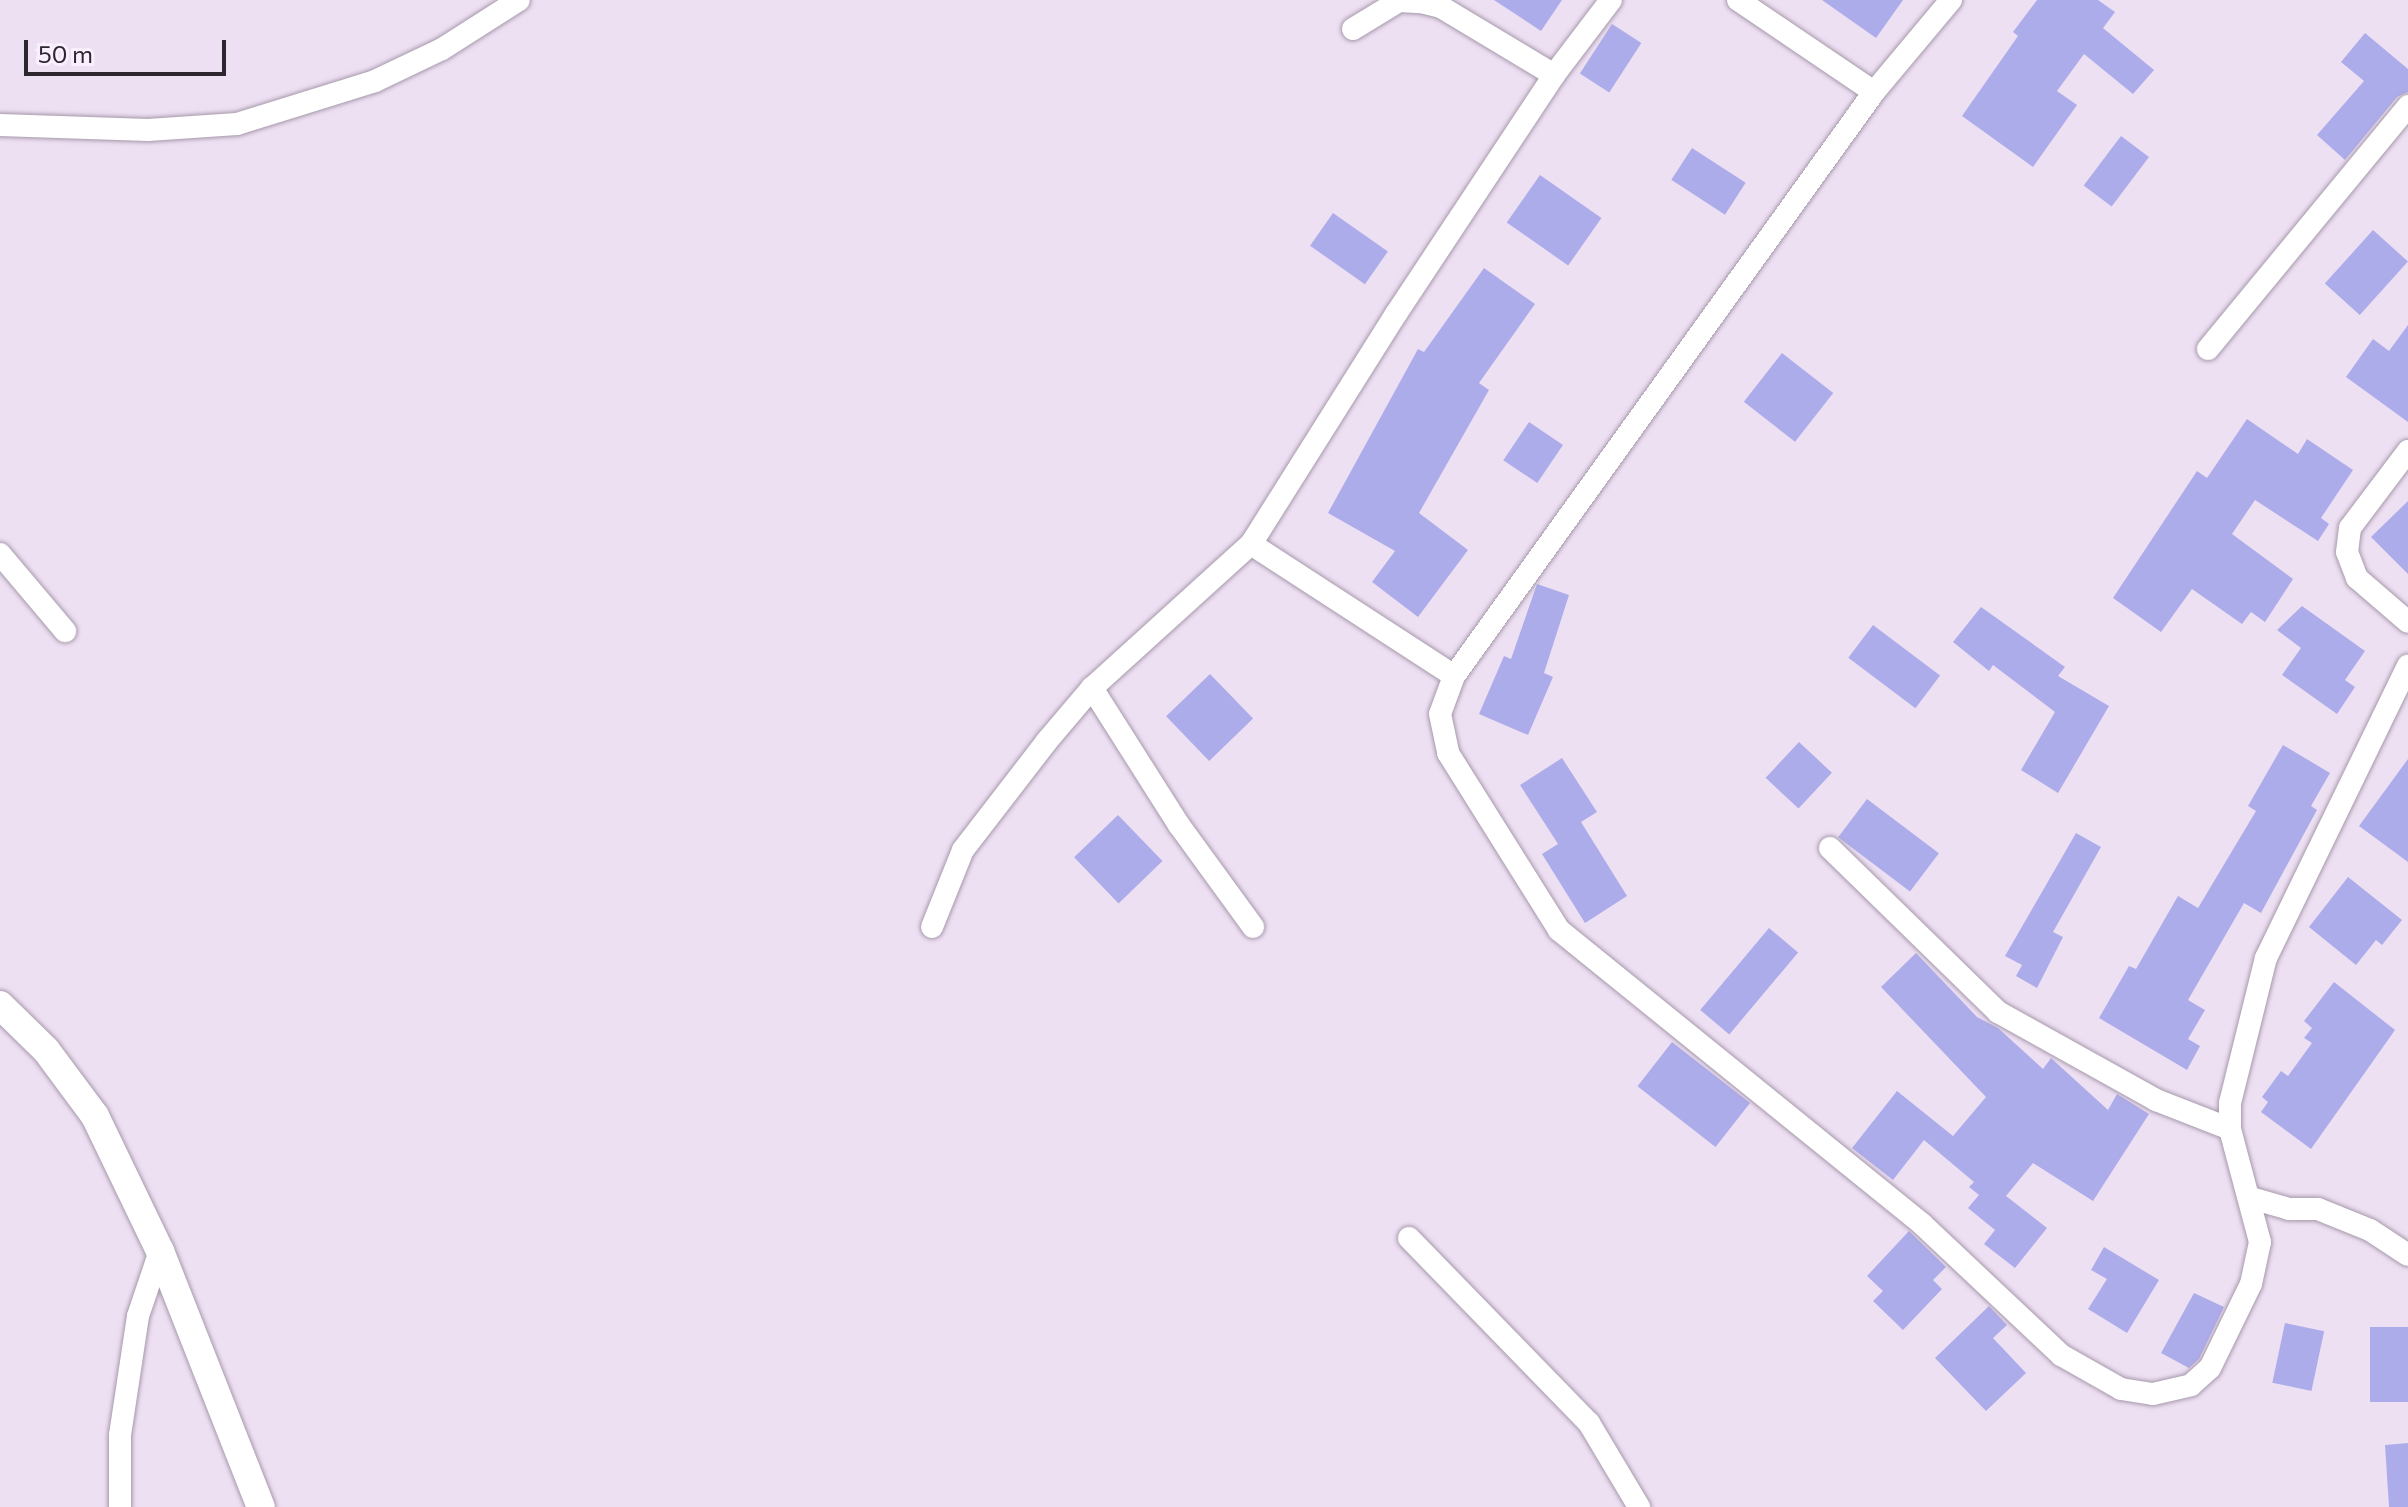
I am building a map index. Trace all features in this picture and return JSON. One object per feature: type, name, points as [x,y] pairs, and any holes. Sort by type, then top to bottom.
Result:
[{"type":"street","points":[[0,125],[148,130],[237,124],[375,81],[442,49],[519,0]]},
{"type":"street","points":[[932,927],[963,850],[1092,688],[1251,544],[1554,75],[1611,0]]},
{"type":"street","points":[[1738,0],[1874,92]]},
{"type":"street","points":[[1951,0],[1874,92],[1454,676],[1440,714],[1448,753],[1559,930],[1922,1224],[2061,1355],[2121,1389],[2153,1394],[2201,1380],[2251,1284],[2260,1242],[2251,1198],[2230,1129],[2230,1103],[2282,918],[2408,666]]},
{"type":"street","points":[[1353,29],[1399,1],[1421,2],[1441,7],[1554,75]]},
{"type":"street","points":[[2208,349],[2408,106]]},
{"type":"street","points":[[2408,451],[2350,528],[2347,552],[2357,578],[2408,622]]},
{"type":"street","points":[[1251,544],[1454,676]]},
{"type":"street","points":[[0,554],[65,631]]},
{"type":"street","points":[[1092,688],[1179,825],[1253,927]]},
{"type":"street","points":[[1830,848],[1998,1012],[2156,1100],[2230,1129]]},
{"type":"street","points":[[0,1005],[46,1050],[95,1116],[160,1251],[261,1507]]},
{"type":"street","points":[[2251,1198],[2289,1209],[2318,1209],[2370,1230],[2408,1255]]},
{"type":"street","points":[[1409,1238],[1589,1423],[1639,1507]]},
{"type":"street","points":[[120,1507],[120,1435],[138,1316],[160,1251]]},
{"type":"building","points":[[1494,0],[1562,0],[1541,31]]},
{"type":"building","points":[[1822,0],[1903,0],[1876,38]]},
{"type":"building","points":[[2037,0],[2098,0],[2115,12],[2103,28],[2154,70],[2133,94],[2084,54],[2057,91],[2077,105],[2033,167],[1962,116],[2018,36],[2013,32]]},
{"type":"building","points":[[1612,24],[1641,43],[1609,93],[1580,73]]},
{"type":"building","points":[[2365,33],[2408,69],[2408,92],[2397,97],[2345,160],[2317,135],[2364,81],[2341,62]]},
{"type":"building","points":[[2121,136],[2149,157],[2112,207],[2084,186]]},
{"type":"building","points":[[1692,148],[1746,183],[1725,215],[1671,180]]},
{"type":"building","points":[[1540,175],[1601,218],[1568,266],[1507,223]]},
{"type":"building","points":[[1333,213],[1388,251],[1365,284],[1310,246]]},
{"type":"building","points":[[2373,230],[2408,261],[2360,315],[2325,284]]},
{"type":"building","points":[[1484,268],[1535,304],[1479,383],[1489,390],[1419,513],[1468,550],[1418,617],[1372,582],[1395,551],[1328,513],[1418,349],[1424,352]]},
{"type":"building","points":[[2408,325],[2408,422],[2346,377],[2373,339],[2389,351]]},
{"type":"building","points":[[1782,353],[1833,393],[1795,442],[1744,402]]},
{"type":"building","points":[[2247,419],[2298,454],[2307,439],[2353,470],[2321,518],[2329,524],[2318,541],[2255,500],[2232,534],[2293,579],[2265,622],[2251,612],[2242,624],[2192,589],[2161,632],[2113,598],[2197,471],[2207,478]]},
{"type":"building","points":[[1529,422],[1563,445],[1537,483],[1503,460]]},
{"type":"building","points":[[2408,501],[2408,574],[2371,537]]},
{"type":"building","points":[[1537,584],[1569,595],[1544,673],[1553,677],[1528,735],[1479,714],[1504,656],[1511,659]]},
{"type":"building","points":[[2302,606],[2365,651],[2345,680],[2355,687],[2337,714],[2282,675],[2301,648],[2277,630]]},
{"type":"building","points":[[1981,607],[2065,667],[2058,676],[2109,706],[2058,793],[2021,770],[2055,712],[1993,665],[1989,671],[1953,642]]},
{"type":"building","points":[[1873,625],[1940,676],[1915,708],[1848,658]]},
{"type":"building","points":[[1210,674],[1253,719],[1209,761],[1166,716]]},
{"type":"building","points":[[1799,742],[1832,773],[1798,809],[1766,778]]},
{"type":"building","points":[[2283,745],[2330,773],[2311,806],[2317,810],[2261,913],[2244,903],[2188,1000],[2205,1010],[2188,1039],[2200,1046],[2187,1070],[2099,1018],[2129,966],[2136,969],[2178,896],[2198,908],[2256,811],[2248,806]]},
{"type":"building","points":[[1562,758],[1597,812],[1581,822],[1627,896],[1585,923],[1542,854],[1558,844],[1520,785]]},
{"type":"building","points":[[2408,759],[2408,862],[2359,826]]},
{"type":"building","points":[[1867,799],[1939,853],[1910,891],[1838,837]]},
{"type":"building","points":[[1118,815],[1162,861],[1119,903],[1074,857]]},
{"type":"building","points":[[2076,833],[2101,847],[2053,932],[2063,937],[2037,988],[2016,976],[2022,965],[2005,956]]},
{"type":"building","points":[[2348,877],[2402,920],[2382,945],[2376,940],[2356,965],[2309,927]]},
{"type":"building","points":[[1769,928],[1798,952],[1729,1034],[1700,1010]]},
{"type":"building","points":[[1916,953],[1977,1017],[1998,1028],[2043,1069],[2051,1058],[2108,1110],[2117,1094],[2149,1114],[2093,1201],[2033,1163],[2006,1196],[2047,1228],[2015,1268],[1984,1244],[1995,1230],[1968,1208],[1979,1195],[1969,1187],[1974,1182],[1924,1140],[1893,1180],[1852,1148],[1897,1091],[1953,1136],[1986,1097],[1881,987]]},
{"type":"building","points":[[2334,982],[2395,1030],[2311,1149],[2261,1112],[2268,1102],[2262,1097],[2281,1071],[2288,1076],[2312,1043],[2304,1038],[2312,1028],[2304,1021]]},
{"type":"building","points":[[1672,1042],[1750,1103],[1716,1147],[1638,1086]]},
{"type":"building","points":[[1909,1231],[1946,1267],[1933,1280],[1942,1289],[1903,1330],[1873,1301],[1883,1291],[1867,1276]]},
{"type":"building","points":[[2104,1247],[2159,1280],[2127,1333],[2088,1309],[2107,1279],[2091,1270]]},
{"type":"building","points":[[2194,1293],[2224,1307],[2199,1359],[2189,1368],[2161,1353]]},
{"type":"building","points":[[1989,1306],[2007,1325],[1993,1338],[2026,1373],[1986,1411],[1935,1358]]},
{"type":"building","points":[[2285,1323],[2324,1331],[2311,1391],[2272,1383]]},
{"type":"building","points":[[2370,1327],[2408,1327],[2408,1402],[2370,1402]]},
{"type":"building","points":[[2408,1443],[2408,1507],[2389,1507],[2385,1445]]}]
